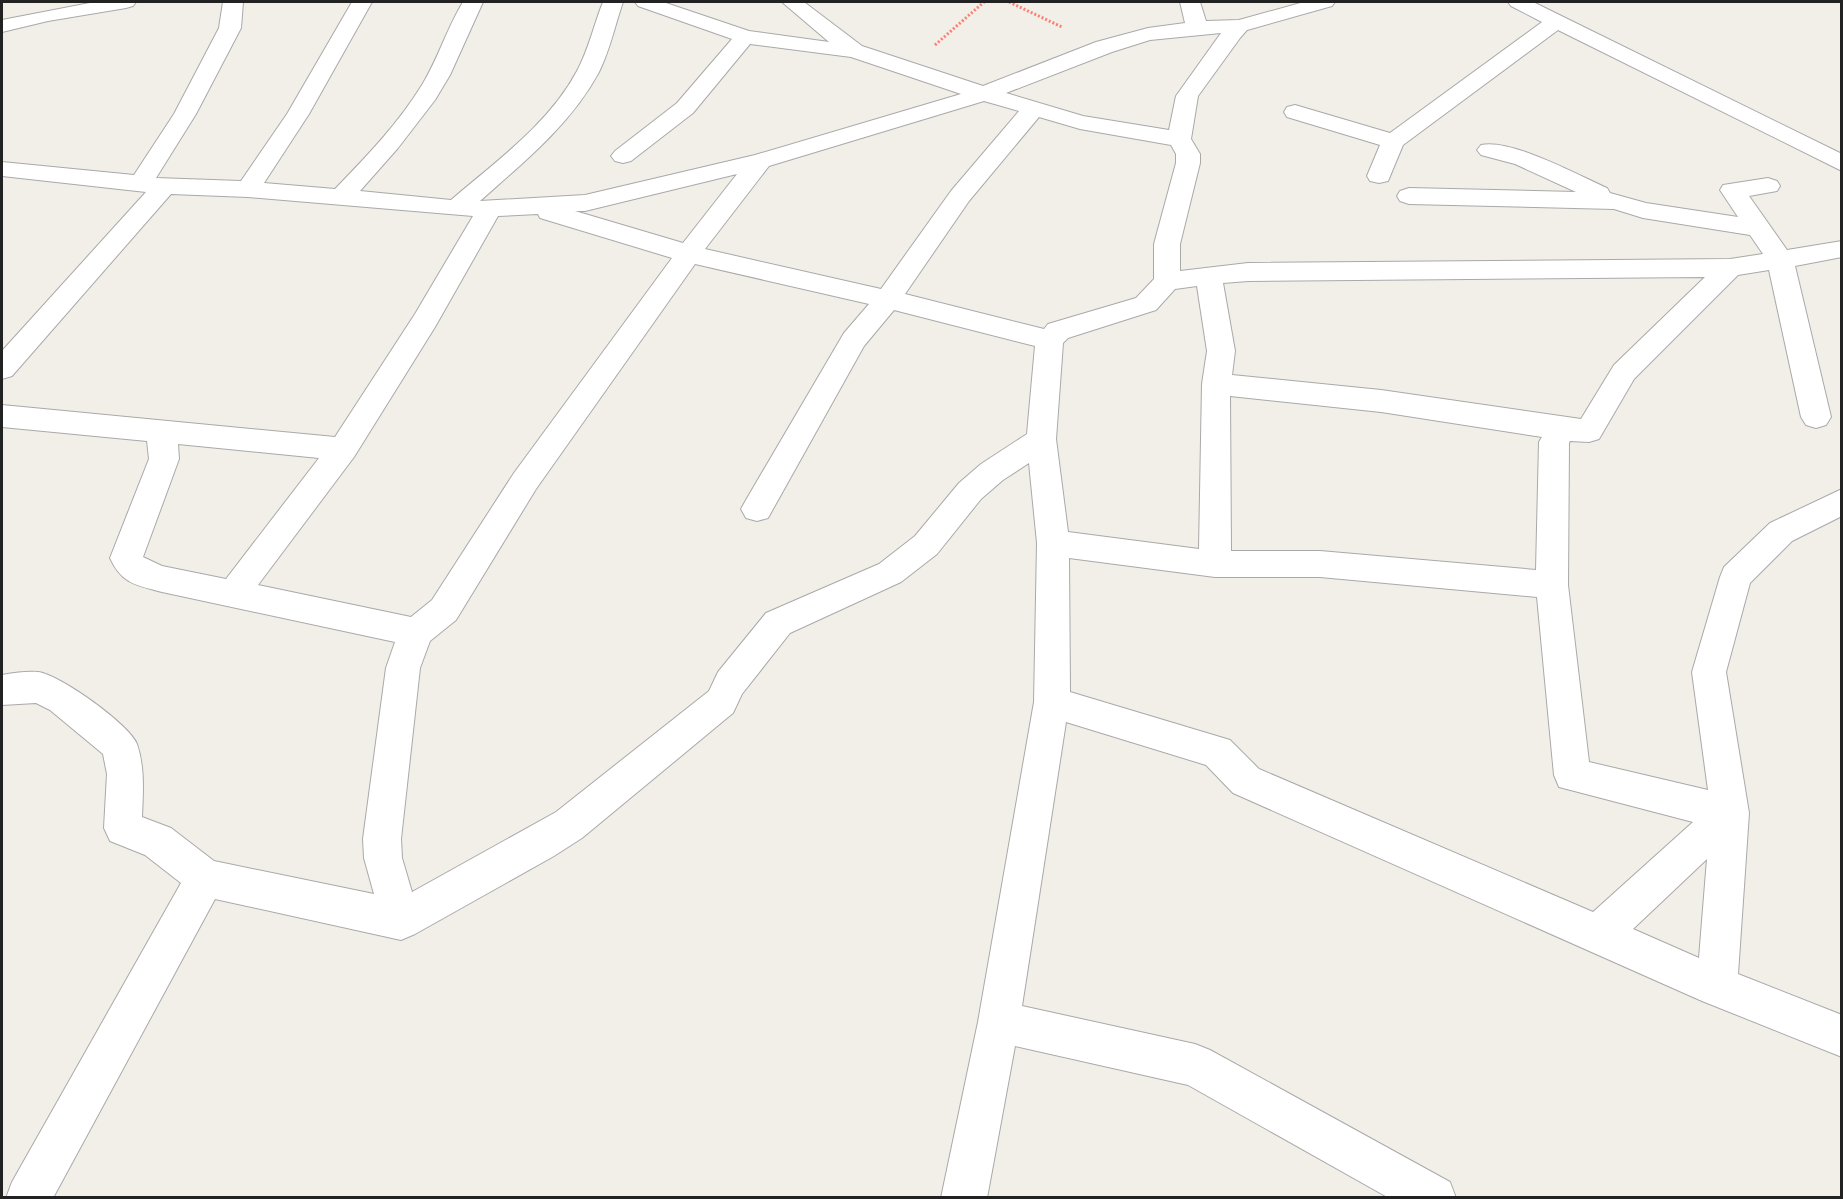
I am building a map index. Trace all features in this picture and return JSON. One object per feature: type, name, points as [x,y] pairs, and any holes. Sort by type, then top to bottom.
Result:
[{"type":"street","points":[[2,26],[41,15],[94,9],[126,2]]},
{"type":"street","points":[[2,369],[152,185],[185,114],[230,28],[233,2]]},
{"type":"street","points":[[248,189],[298,114],[362,2]]},
{"type":"street","points":[[342,196],[401,128],[432,86],[473,2]]},
{"type":"street","points":[[458,208],[542,131],[579,87],[589,70],[613,2]]},
{"type":"street","points":[[645,2],[745,37],[854,51],[984,94],[1088,124],[1179,140]]},
{"type":"street","points":[[792,2],[854,51]]},
{"type":"street","points":[[1190,2],[1197,28]]},
{"type":"street","points":[[7,175],[248,189],[458,208],[490,209],[585,202],[761,161],[984,94],[1104,47],[1148,34],[1240,26],[1325,2]]},
{"type":"street","points":[[1518,2],[1842,164]]},
{"type":"street","points":[[1379,176],[1393,142],[1557,21]]},
{"type":"street","points":[[1167,281],[1167,244],[1188,163],[1188,154],[1179,140],[1187,96],[1228,38],[1240,26]]},
{"type":"street","points":[[623,156],[685,108],[745,37]]},
{"type":"street","points":[[757,509],[854,340],[887,300],[960,196],[1034,108]]},
{"type":"street","points":[[1295,112],[1393,142]]},
{"type":"street","points":[[1489,150],[1523,159],[1616,201],[1643,210],[1759,228]]},
{"type":"street","points":[[401,920],[383,858],[382,839],[403,668],[416,632],[444,610],[525,481],[718,213],[761,161]]},
{"type":"street","points":[[1768,186],[1732,190],[1780,259],[1816,417]]},
{"type":"street","points":[[1408,196],[1616,201]]},
{"type":"street","points":[[529,206],[689,254],[957,315],[1049,340]]},
{"type":"street","points":[[233,594],[343,449],[425,320],[490,209]]},
{"type":"street","points":[[964,1197],[999,1022],[1052,702],[1053,543],[1041,439],[1049,340],[1058,331],[1146,304],[1167,281],[1209,276],[1248,272],[1730,268],[1842,249]]},
{"type":"street","points":[[1216,384],[1381,401],[1562,429],[1589,431],[1624,372],[1730,268]]},
{"type":"street","points":[[1209,276],[1221,351],[1216,384],[1215,564]]},
{"type":"street","points":[[2,416],[343,449]]},
{"type":"street","points":[[1562,429],[1554,442],[1552,585],[1572,775],[1730,813]]},
{"type":"street","points":[[159,431],[164,459],[126,558],[128,564],[137,571],[162,579],[416,632]]},
{"type":"street","points":[[2,690],[39,687],[62,699],[119,745],[125,774],[123,828],[158,841],[205,878],[401,920],[570,825],[721,702],[734,678],[778,623],[890,573],[926,545],[970,491],[984,478],[1041,439]]},
{"type":"street","points":[[1716,986],[1730,813],[1709,672],[1736,577],[1781,532],[1842,501]]},
{"type":"street","points":[[1053,543],[1215,564],[1320,564],[1552,585]]},
{"type":"street","points":[[1052,702],[1217,752],[1246,781],[1716,986],[1842,1036]]},
{"type":"street","points":[[1598,934],[1730,813]]},
{"type":"street","points":[[28,1197],[205,878]]},
{"type":"street","points":[[999,1022],[1195,1065],[1434,1197]]},
{"type":"path","points":[[907,69],[984,2]]},
{"type":"path","points":[[1009,2],[1104,47]]}]
